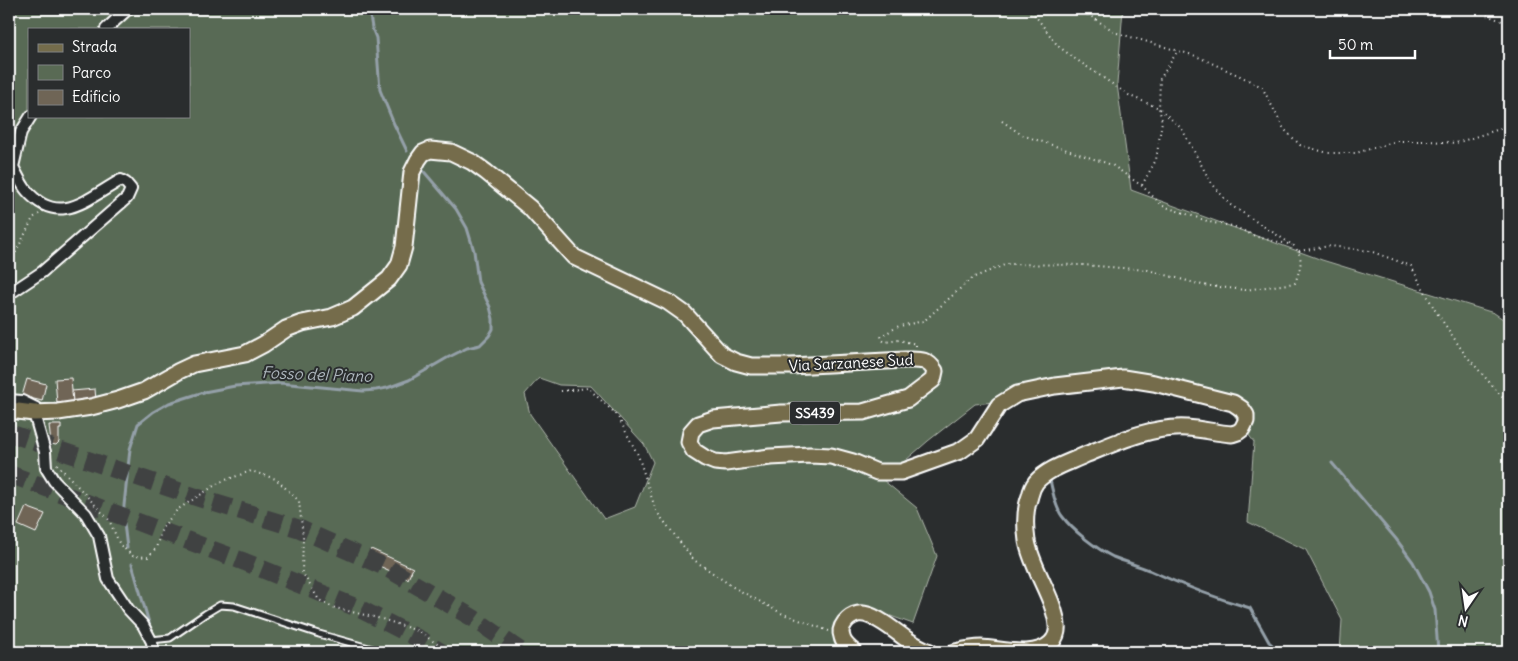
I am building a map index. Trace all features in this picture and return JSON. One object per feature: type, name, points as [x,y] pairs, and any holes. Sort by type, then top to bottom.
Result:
[{"type":"main road","name":"Via Sarzanese Sud","points":[[34,413],[91,407],[127,397],[144,391],[179,370],[194,364],[245,354],[264,344],[286,328],[332,317],[353,308],[389,280],[399,265],[404,247],[412,172],[418,160],[430,150],[451,152],[472,162],[530,208],[574,257],[668,302],[684,314],[722,355],[736,362],[751,366],[791,366],[922,360],[931,365],[935,372],[933,380],[908,399],[863,412],[781,413],[713,419],[698,424],[691,432],[689,442],[694,451],[715,462],[726,463],[770,457],[830,456],[853,462],[877,472],[901,472],[960,451],[977,439],[999,405],[1017,394],[1055,386],[1123,378],[1154,383],[1220,399],[1234,403],[1242,409],[1246,415],[1246,421],[1238,432],[1232,434],[1185,428],[1160,430],[1114,442],[1050,470],[1034,483],[1026,504],[1027,541],[1033,562],[1052,608],[1057,627],[1056,635],[1052,643],[1043,649],[1035,651],[1023,652],[980,648],[955,652]]},
{"type":"main road","name":"SS439","points":[[9,410],[34,413]]},
{"type":"main road","points":[[854,652],[841,636],[844,622],[858,614],[864,614],[878,620],[910,642],[930,652]]},
{"type":"street","points":[[107,28],[128,9]]},
{"type":"street","points":[[9,294],[42,272],[127,198],[130,189],[126,183],[120,180],[87,200],[64,209],[46,207],[26,190],[13,167],[21,132],[30,118]]},
{"type":"street","points":[[9,400],[22,401],[36,408],[34,413],[45,452],[46,468],[54,481],[86,514],[99,536],[108,579],[128,609],[143,625],[151,640],[153,652]]},
{"type":"lane","points":[[151,640],[170,638],[220,605],[234,606],[319,634],[382,652]]},
{"type":"path","points":[[912,360],[917,350],[916,344],[899,340],[885,342],[881,336],[899,326],[924,321],[972,278],[1007,264],[1083,265],[1148,270],[1202,285],[1245,290],[1295,283],[1302,267],[1299,251],[1294,246],[1228,204],[1210,181],[1182,129],[1160,108],[1130,96],[1074,58],[1058,46],[1034,14],[1026,9]]},
{"type":"path","points":[[1079,9],[1117,33],[1196,56],[1262,88],[1284,129],[1300,145],[1328,153],[1356,153],[1397,141],[1429,140],[1456,143],[1509,126]]},
{"type":"path","points":[[1479,9],[1484,14],[1509,24]]},
{"type":"path","points":[[1142,186],[1156,160],[1162,121],[1160,79],[1177,52]]},
{"type":"path","points":[[1002,121],[1022,135],[1112,165],[1142,186],[1164,206],[1213,223],[1233,226],[1257,237],[1294,246]]},
{"type":"path","points":[[9,266],[33,218],[46,207]]},
{"type":"path","points":[[1299,251],[1330,246],[1370,251],[1411,266],[1435,310],[1464,353],[1509,405]]},
{"type":"path","points":[[561,391],[588,388],[616,415],[638,455],[656,511],[694,560],[733,587],[783,614],[841,636]]},
{"type":"path","points":[[45,452],[109,520],[120,544],[132,556],[148,557],[156,548],[162,528],[177,510],[220,482],[251,471],[276,479],[299,501],[303,537],[302,572],[319,600],[335,608],[382,619],[418,631],[449,652]]},
{"type":"green space","points":[[9,9],[1123,9],[1117,84],[1131,190],[1322,260],[1494,313],[1509,323],[1509,652],[1340,652],[1342,620],[1306,550],[1248,522],[1254,442],[1225,403],[1123,378],[1003,401],[975,404],[883,480],[917,508],[937,556],[913,624],[863,606],[838,619],[839,651],[841,652],[9,652]],"holes":[[[539,378],[559,385],[591,386],[644,444],[653,462],[635,507],[604,519],[530,414],[525,394]]]},
{"type":"building","points":[[71,378],[73,402],[57,403],[55,379]]},
{"type":"building","points":[[27,379],[46,384],[42,401],[22,396]]},
{"type":"building","points":[[95,389],[96,400],[73,402],[72,391]]},
{"type":"building","points":[[49,425],[61,425],[61,429],[59,429],[59,442],[56,445],[51,444]]},
{"type":"building","points":[[26,507],[45,514],[36,533],[18,525]]},
{"type":"building","points":[[371,549],[413,568],[408,579],[366,560]]},
{"type":"waterway","points":[[369,9],[372,28],[376,38],[380,90],[407,151]]},
{"type":"waterway","name":"Fosso del Piano","points":[[127,548],[123,515],[130,449],[138,424],[153,412],[169,403],[204,392],[235,386],[280,383],[363,391],[387,388],[409,380],[467,348],[480,345],[489,336],[493,329],[493,319],[490,307],[478,282],[474,251],[467,228],[456,209],[420,167]]},
{"type":"waterway","points":[[1332,463],[1413,562],[1429,592],[1435,610],[1438,652]]},
{"type":"waterway","points":[[1050,480],[1056,504],[1062,516],[1072,528],[1093,544],[1113,557],[1145,568],[1199,591],[1250,608],[1269,642],[1280,652]]},
{"type":"waterway","name":"Fosso del Piano","points":[[132,564],[151,630]]},
{"type":"tunnel","points":[[9,433],[202,499],[300,529],[387,568],[473,618],[522,652]]},
{"type":"tunnel","points":[[9,474],[245,562],[360,609],[441,652]]}]
